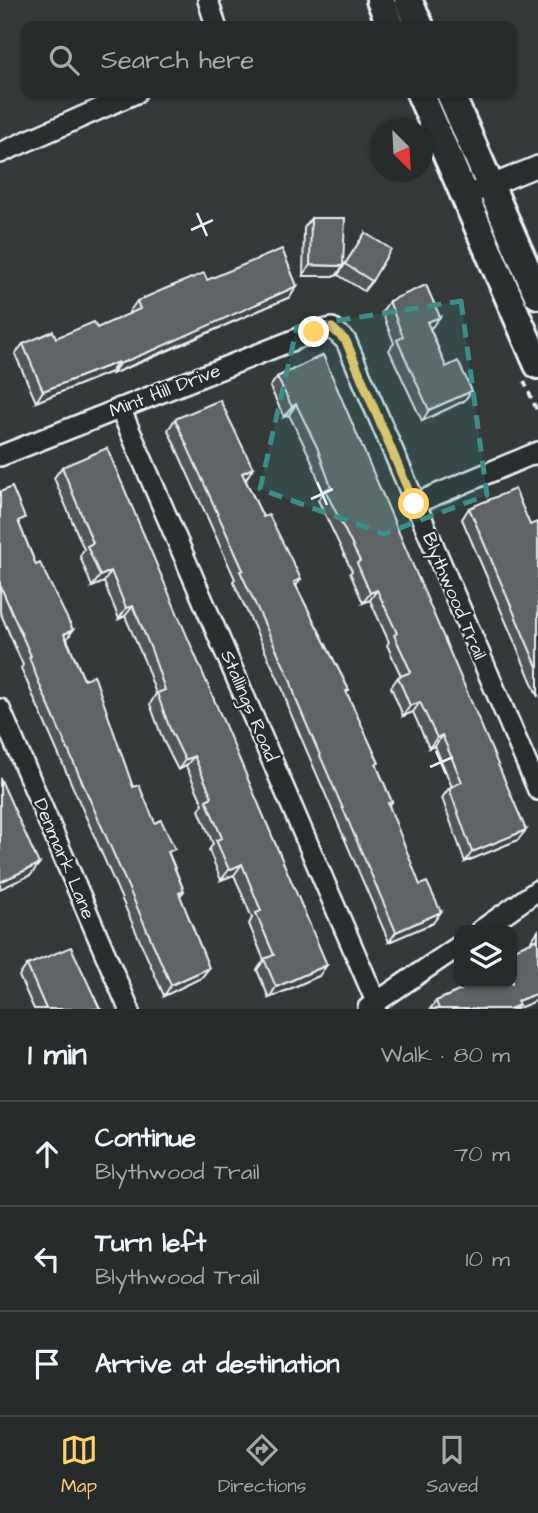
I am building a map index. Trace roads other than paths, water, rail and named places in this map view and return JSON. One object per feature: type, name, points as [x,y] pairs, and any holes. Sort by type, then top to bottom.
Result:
[{"type":"main road","points":[[380,0],[389,21]]},
{"type":"main road","points":[[408,0],[418,21]]},
{"type":"main road","points":[[422,98],[538,365]]},
{"type":"main road","points":[[452,98],[538,295]]},
{"type":"street","points":[[208,0],[214,21]]},
{"type":"street","points":[[0,153],[125,98]]},
{"type":"street","points":[[465,196],[538,166]]},
{"type":"street","name":"Mint Hill Drive","points":[[0,456],[314,332],[332,328]]},
{"type":"street","name":"Blythwood Trail","points":[[332,328],[346,341],[538,790]]},
{"type":"street","name":"Stallings Road","points":[[120,408],[372,1006]]},
{"type":"street","points":[[414,504],[538,452]]},
{"type":"street","name":"Denmark Lane","points":[[0,709],[129,1009]]},
{"type":"street","points":[[488,925],[538,890]]},
{"type":"street","points":[[372,1006],[454,949]]}]
